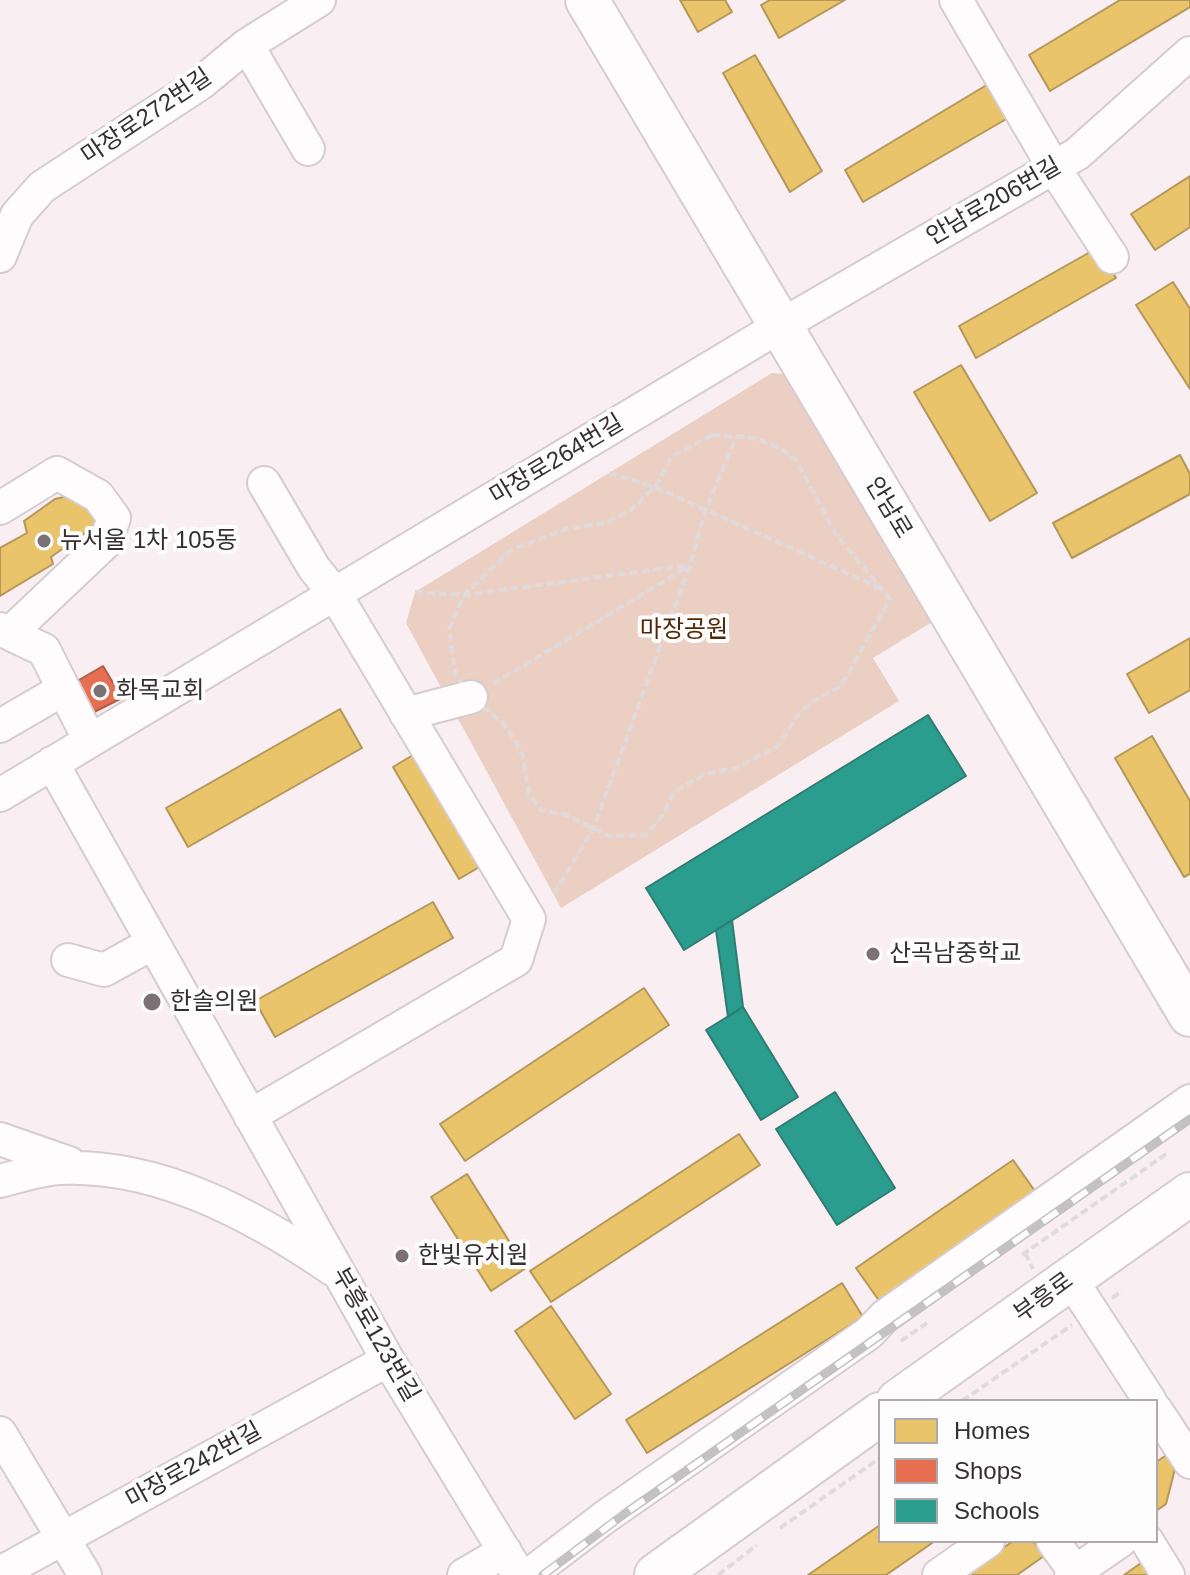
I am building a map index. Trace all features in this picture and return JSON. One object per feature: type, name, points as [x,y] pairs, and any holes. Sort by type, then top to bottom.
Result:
[{"type":"main road","name":"안남로","points":[[587,0],[1190,1015]]},
{"type":"main road","name":"부흥로","points":[[901,1399],[1081,1295],[1190,1194]]},
{"type":"main road","points":[[656,1575],[878,1415]]},
{"type":"street","name":"마장로272번길","points":[[0,256],[17,215],[42,187],[201,83],[247,45],[319,0]]},
{"type":"street","points":[[956,0],[1054,168],[1112,257]]},
{"type":"street","points":[[247,45],[308,149]]},
{"type":"street","name":"안남로206번길","points":[[780,326],[1054,168],[1104,133],[1190,53]]},
{"type":"street","name":"마장로264번길","points":[[0,795],[780,326]]},
{"type":"street","points":[[0,508],[57,473],[98,496],[114,518],[105,543],[5,631],[44,650],[90,741]]},
{"type":"street","points":[[250,1116],[516,960],[529,919],[335,594],[314,568],[264,483]]},
{"type":"street","points":[[0,726],[62,690]]},
{"type":"street","points":[[406,714],[471,697]]},
{"type":"street","name":"부흥로123번길","points":[[52,763],[388,1360],[512,1563],[464,1575]]},
{"type":"street","points":[[68,960],[104,970],[153,943]]},
{"type":"street","points":[[529,1575],[605,1517],[869,1333],[885,1316],[1190,1101]]},
{"type":"street","points":[[0,1139],[83,1168]]},
{"type":"street","points":[[0,1181],[58,1168],[83,1168],[153,1179],[231,1207],[340,1275]]},
{"type":"street","points":[[1081,1295],[1149,1399]]},
{"type":"street","name":"마장로242번길","points":[[0,1573],[388,1360]]},
{"type":"street","points":[[1162,1431],[1190,1462]]},
{"type":"street","points":[[0,1433],[85,1575]]},
{"type":"street","points":[[939,1575],[985,1543]]},
{"type":"street","points":[[1054,1543],[1073,1574],[1117,1543]]},
{"type":"street","points":[[1148,1543],[1168,1575]]},
{"type":"path","points":[[712,435],[736,437],[754,438],[780,448],[796,460],[835,533],[890,599],[841,686],[813,701],[798,715],[778,746],[737,768],[705,774],[674,792],[663,815],[646,835],[609,836],[566,815],[541,810],[529,793],[523,757],[515,740],[471,697],[456,676],[449,629],[464,595],[511,550],[566,529],[606,523],[631,510],[655,487],[672,456],[712,435]]},
{"type":"path","points":[[554,894],[594,827],[690,565],[706,509],[736,437]]},
{"type":"path","points":[[609,473],[655,487],[884,590]]},
{"type":"path","points":[[415,592],[464,595],[690,565]]},
{"type":"path","points":[[471,697],[690,565]]},
{"type":"path","points":[[964,1399],[1081,1295],[1122,1291]]},
{"type":"path","points":[[773,1533],[878,1459]]},
{"type":"path","points":[[718,1575],[761,1541]]},
{"type":"green space","name":"마장공원","points":[[772,373],[792,375],[940,617],[873,658],[899,701],[561,908],[406,623],[415,592]]},
{"type":"building: Homes","points":[[680,0],[725,0],[732,12],[698,32]]},
{"type":"building: Homes","points":[[770,0],[845,0],[779,38],[761,5]]},
{"type":"building: Homes","points":[[1120,0],[1190,0],[1190,7],[1050,91],[1029,55]]},
{"type":"building: Homes","points":[[755,55],[822,171],[790,192],[723,73]]},
{"type":"building: Homes","points":[[995,80],[1015,114],[863,202],[845,170]]},
{"type":"building: Homes","points":[[1190,176],[1190,227],[1155,250],[1131,214]]},
{"type":"building: Homes","points":[[1099,247],[1116,278],[976,358],[959,326]]},
{"type":"building: Homes","points":[[1173,282],[1190,309],[1190,389],[1136,305]]},
{"type":"building: Homes","points":[[961,365],[1037,493],[990,521],[914,392]]},
{"type":"building: Homes","points":[[1180,455],[1190,474],[1190,494],[1072,558],[1053,523]]},
{"type":"building: Homes","name":"뉴서울 1차 105동","points":[[77,494],[98,524],[51,557],[53,564],[0,596],[0,548],[27,533],[24,521],[55,499]]},
{"type":"building: Homes","points":[[1190,638],[1190,690],[1149,713],[1127,674]]},
{"type":"building: Homes","points":[[340,709],[362,748],[188,847],[166,808]]},
{"type":"building: Homes","points":[[1152,736],[1190,801],[1190,874],[1184,877],[1115,758]]},
{"type":"building: Homes","points":[[423,749],[488,862],[459,879],[393,767]]},
{"type":"building: Homes","points":[[433,902],[453,938],[275,1037],[255,1001]]},
{"type":"building: Homes","points":[[644,988],[669,1025],[465,1161],[440,1124]]},
{"type":"building: Homes","points":[[739,1134],[760,1165],[551,1302],[530,1271]]},
{"type":"building: Homes","points":[[1013,1160],[1037,1194],[880,1302],[856,1268]]},
{"type":"building: Homes","points":[[467,1174],[526,1268],[491,1291],[431,1197]]},
{"type":"building: Homes","points":[[842,1283],[863,1317],[647,1453],[626,1420]]},
{"type":"building: Homes","points":[[551,1306],[611,1394],[575,1419],[515,1331]]},
{"type":"building: Homes","points":[[1168,1454],[1175,1469],[1166,1504],[1158,1510],[1158,1461]]},
{"type":"building: Homes","points":[[878,1526],[878,1543],[932,1543],[886,1575],[808,1575]]},
{"type":"building: Homes","points":[[1010,1543],[1034,1543],[1044,1556],[1017,1575],[973,1575],[971,1571]]},
{"type":"building: Homes","points":[[1148,1558],[1160,1575],[1124,1575]]},
{"type":"building: Shops","points":[[103,666],[122,698],[84,717],[67,687]]},
{"type":"building: Schools","points":[[928,715],[966,776],[684,950],[646,888]]},
{"type":"building: Schools","points":[[732,920],[743,1007],[728,1017],[716,930]]},
{"type":"building: Schools","points":[[743,1007],[798,1097],[761,1120],[706,1030]]},
{"type":"building: Schools","points":[[835,1092],[895,1188],[837,1225],[776,1129]]},
{"type":"railway","points":[[543,1575],[627,1512],[1190,1119]]},
{"type":"place","name":"뉴서울 1차 105동","points":[[44,541]]},
{"type":"place","name":"화목교회","points":[[100,691]]},
{"type":"place","name":"산곡남중학교","points":[[873,954]]},
{"type":"place","name":"한솔의원","points":[[152,1002]]},
{"type":"place","name":"한빛유치원","points":[[402,1256]]}]
